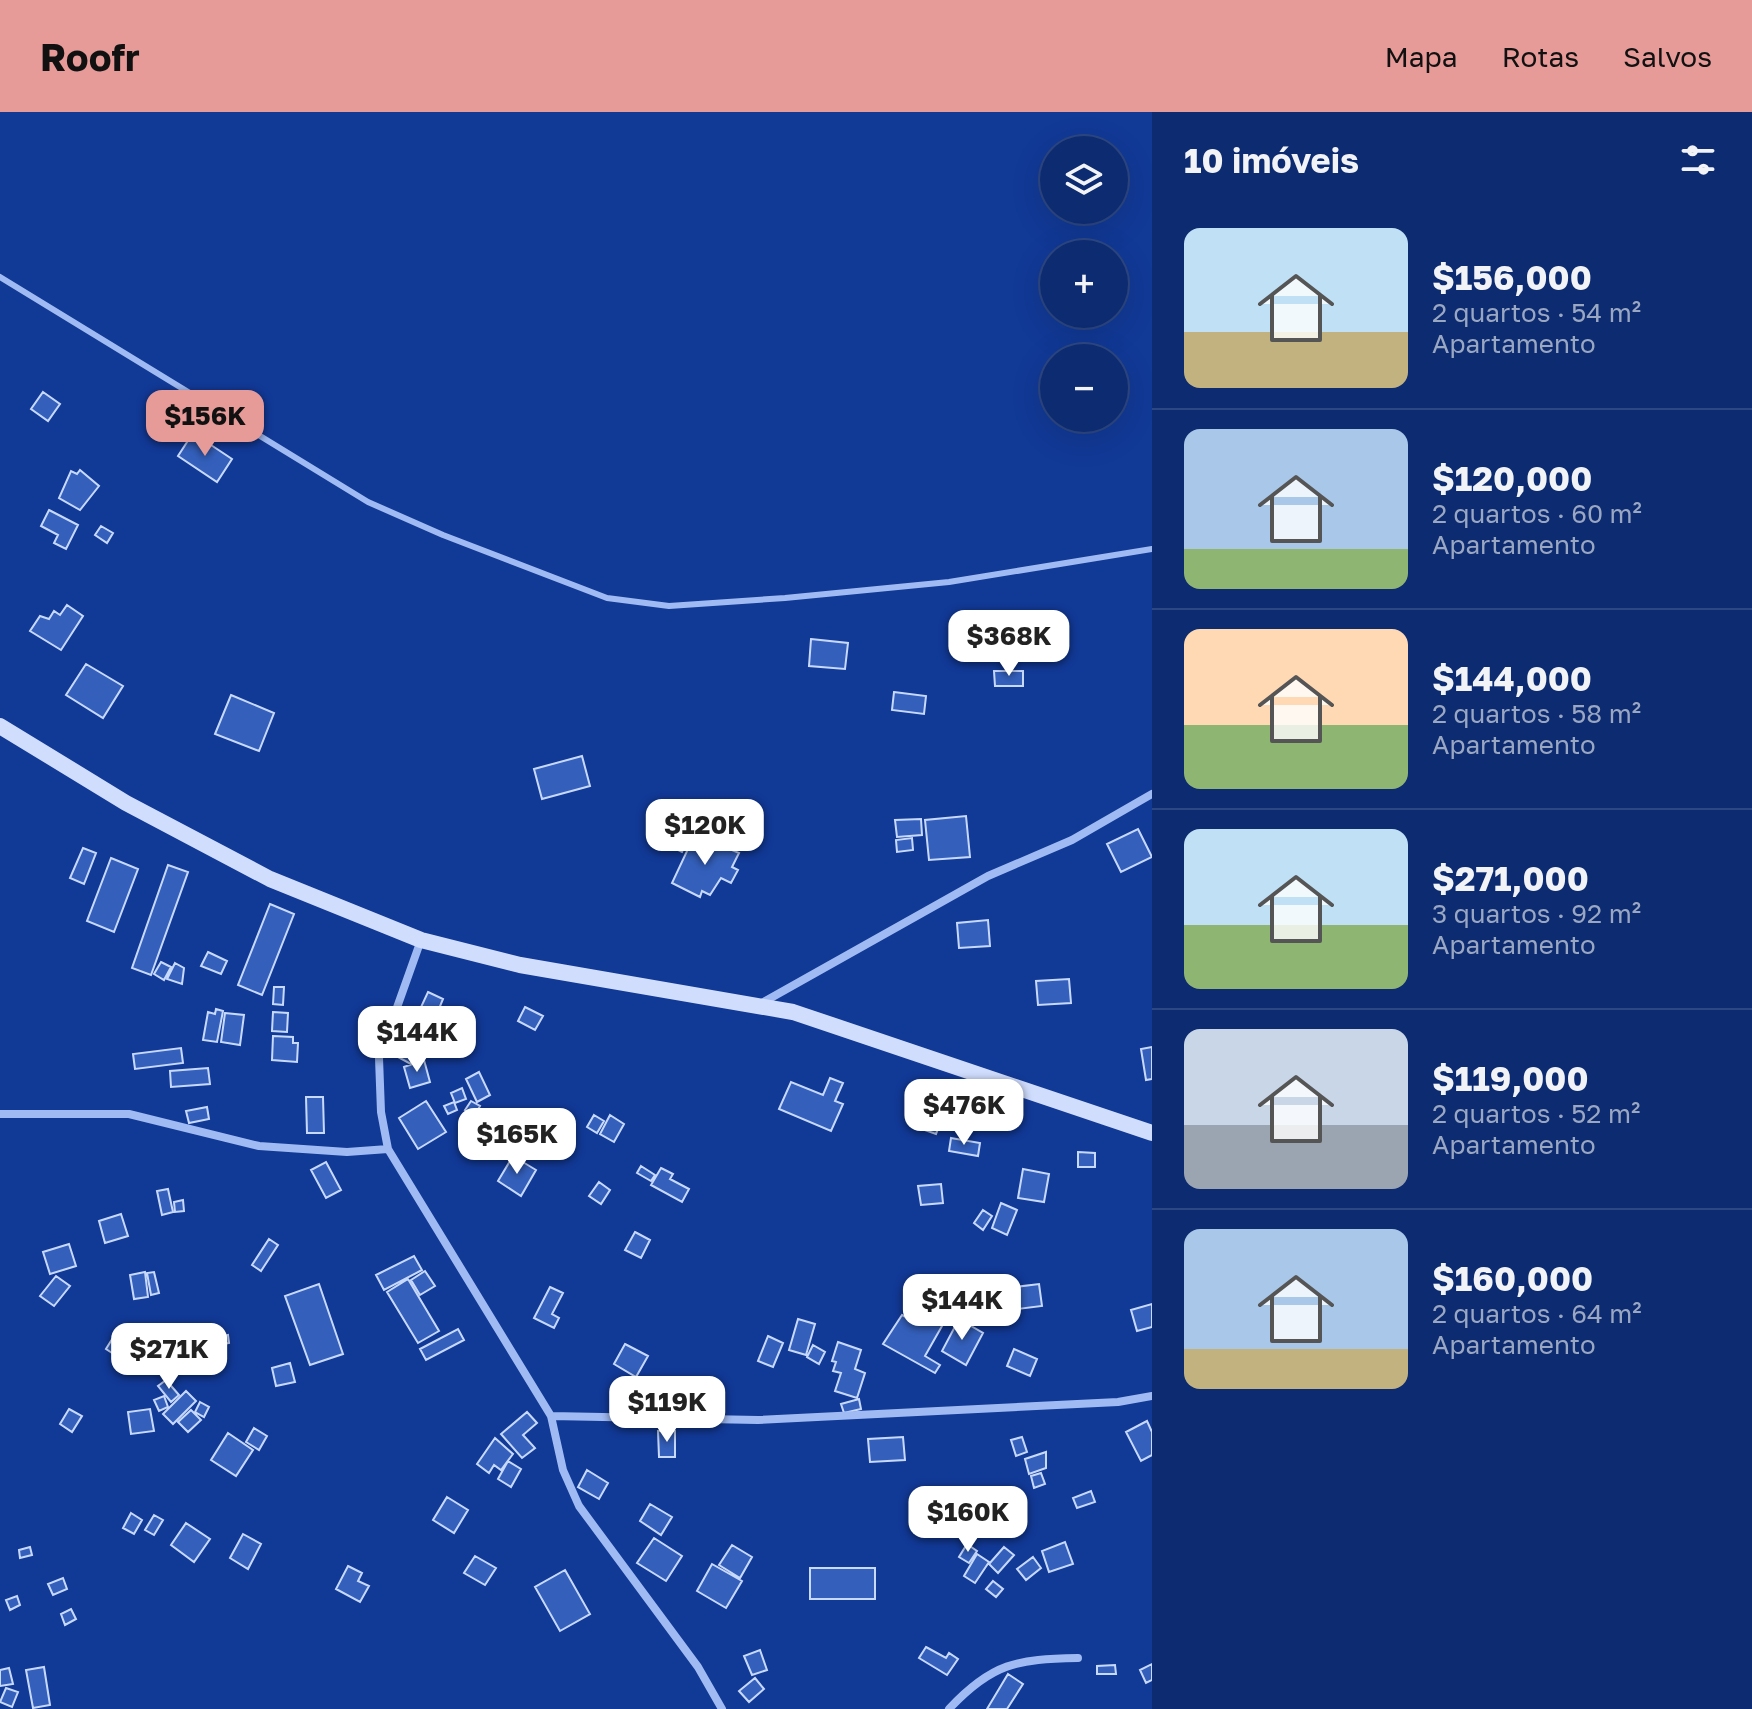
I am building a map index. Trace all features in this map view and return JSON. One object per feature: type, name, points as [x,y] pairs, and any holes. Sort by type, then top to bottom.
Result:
[{"type":"street","points":[[0,726],[126,803],[270,879],[421,940],[520,965],[759,1005],[829,1023],[1152,1133]]},
{"type":"street","points":[[759,1005],[988,876],[1072,840],[1152,794]]},
{"type":"street","points":[[421,940],[379,1058],[381,1112],[388,1149],[551,1416],[563,1470],[579,1506],[698,1667],[722,1709]]},
{"type":"street","points":[[0,1114],[129,1114],[259,1146],[347,1152],[388,1149]]},
{"type":"street","points":[[551,1416],[758,1420],[1118,1402],[1152,1396]]},
{"type":"street","points":[[949,1709],[1000,1666],[1040,1659],[1078,1658]]},
{"type":"lane","points":[[0,277],[368,502],[443,535],[607,598],[669,606],[785,598],[949,582],[1152,549]]},
{"type":"building","points":[[43,392],[60,404],[48,421],[31,409]]},
{"type":"building","points":[[193,433],[232,459],[217,482],[178,456]]},
{"type":"building","points":[[80,470],[99,486],[80,510],[59,498],[71,471],[77,474]]},
{"type":"building","points":[[49,510],[78,525],[66,549],[54,543],[58,535],[41,526]]},
{"type":"building","points":[[101,526],[113,533],[107,543],[95,535]]},
{"type":"building","points":[[67,605],[83,616],[61,650],[30,631],[40,616],[49,619],[54,611],[60,615]]},
{"type":"building","points":[[811,639],[848,643],[845,669],[809,666]]},
{"type":"building","points":[[86,664],[123,686],[103,718],[66,695]]},
{"type":"building","points":[[994,671],[1023,671],[1023,686],[995,686]]},
{"type":"building","points":[[894,692],[926,696],[924,714],[892,710]]},
{"type":"building","points":[[231,695],[274,713],[259,751],[215,734]]},
{"type":"building","points":[[582,756],[590,786],[542,799],[534,769]]},
{"type":"building","points":[[966,816],[970,857],[929,860],[925,820]]},
{"type":"building","points":[[921,819],[922,835],[897,837],[895,820]]},
{"type":"building","points":[[681,827],[691,832],[682,852],[672,847]]},
{"type":"building","points":[[1138,829],[1152,857],[1121,872],[1107,844]]},
{"type":"building","points":[[695,834],[739,853],[732,867],[738,870],[731,883],[721,878],[710,895],[702,891],[700,897],[672,883]]},
{"type":"building","points":[[912,838],[913,850],[897,852],[896,840]]},
{"type":"building","points":[[83,848],[96,853],[84,884],[70,878]]},
{"type":"building","points":[[111,858],[138,869],[114,932],[87,921]]},
{"type":"building","points":[[168,865],[188,872],[151,975],[132,968]]},
{"type":"building","points":[[270,904],[294,914],[262,995],[238,985]]},
{"type":"building","points":[[988,920],[990,946],[959,948],[957,923]]},
{"type":"building","points":[[208,952],[227,961],[221,974],[201,966]]},
{"type":"building","points":[[161,962],[171,967],[164,980],[154,974]]},
{"type":"building","points":[[175,963],[184,968],[182,984],[167,979]]},
{"type":"building","points":[[1069,979],[1071,1003],[1038,1005],[1036,981]]},
{"type":"building","points":[[274,987],[284,987],[283,1005],[273,1004]]},
{"type":"building","points":[[428,992],[443,999],[429,1033],[425,1031],[422,1036],[429,1043],[425,1052],[416,1052],[411,1064],[398,1057]]},
{"type":"building","points":[[525,1007],[543,1016],[535,1030],[518,1021]]},
{"type":"building","points":[[442,1008],[460,1016],[451,1036],[434,1028]]},
{"type":"building","points":[[216,1009],[223,1011],[217,1042],[203,1040],[208,1012],[215,1014]]},
{"type":"building","points":[[273,1012],[288,1013],[287,1032],[272,1031]]},
{"type":"building","points":[[225,1013],[244,1015],[240,1045],[221,1042]]},
{"type":"building","points":[[273,1036],[293,1037],[293,1043],[298,1043],[297,1062],[272,1060]]},
{"type":"building","points":[[1152,1047],[1152,1079],[1146,1080],[1141,1049]]},
{"type":"building","points":[[181,1048],[183,1063],[135,1069],[133,1054]]},
{"type":"building","points":[[424,1060],[430,1082],[410,1088],[404,1067]]},
{"type":"building","points":[[208,1068],[210,1084],[171,1087],[170,1071]]},
{"type":"building","points":[[479,1072],[490,1095],[477,1102],[466,1079]]},
{"type":"building","points":[[830,1078],[843,1083],[835,1101],[843,1104],[831,1131],[779,1109],[791,1082],[823,1095]]},
{"type":"building","points":[[462,1088],[466,1099],[455,1103],[451,1093]]},
{"type":"building","points":[[306,1097],[323,1097],[324,1133],[307,1133]]},
{"type":"building","points":[[924,1097],[947,1107],[936,1134],[913,1126]]},
{"type":"building","points":[[426,1101],[446,1132],[418,1149],[399,1118]]},
{"type":"building","points":[[471,1101],[480,1106],[475,1115],[465,1110]]},
{"type":"building","points":[[454,1102],[457,1110],[448,1114],[444,1106]]},
{"type":"building","points":[[207,1107],[209,1119],[189,1123],[186,1111]]},
{"type":"building","points":[[594,1115],[604,1121],[597,1133],[587,1127]]},
{"type":"building","points":[[610,1115],[624,1124],[614,1142],[600,1134]]},
{"type":"building","points":[[951,1138],[980,1143],[978,1156],[949,1151]]},
{"type":"building","points":[[1078,1152],[1095,1153],[1095,1167],[1078,1167]]},
{"type":"building","points":[[513,1156],[536,1170],[521,1196],[498,1181]]},
{"type":"building","points":[[326,1162],[341,1190],[326,1198],[311,1170]]},
{"type":"building","points":[[641,1166],[655,1175],[651,1181],[637,1173]]},
{"type":"building","points":[[661,1168],[673,1174],[670,1179],[689,1189],[682,1202],[651,1185]]},
{"type":"building","points":[[1023,1169],[1049,1174],[1044,1202],[1018,1198]]},
{"type":"building","points":[[599,1182],[610,1190],[601,1204],[589,1196]]},
{"type":"building","points":[[941,1184],[943,1203],[921,1205],[918,1186]]},
{"type":"building","points":[[168,1189],[173,1212],[162,1215],[157,1191]]},
{"type":"building","points":[[183,1200],[184,1211],[175,1212],[174,1202]]},
{"type":"building","points":[[1001,1203],[1017,1210],[1007,1235],[992,1228]]},
{"type":"building","points":[[983,1210],[992,1216],[983,1230],[974,1223]]},
{"type":"building","points":[[121,1214],[128,1236],[105,1243],[99,1221]]},
{"type":"building","points":[[635,1232],[650,1240],[641,1258],[625,1250]]},
{"type":"building","points":[[269,1239],[278,1245],[261,1271],[252,1265]]},
{"type":"building","points":[[69,1244],[76,1266],[50,1274],[43,1252]]},
{"type":"building","points":[[414,1256],[422,1270],[384,1290],[376,1275]]},
{"type":"building","points":[[425,1271],[435,1286],[420,1295],[411,1280]]},
{"type":"building","points":[[145,1272],[148,1297],[134,1299],[130,1275]]},
{"type":"building","points":[[154,1272],[159,1293],[151,1295],[147,1273]]},
{"type":"building","points":[[56,1276],[70,1286],[54,1306],[40,1296]]},
{"type":"building","points":[[408,1279],[439,1331],[418,1343],[387,1292]]},
{"type":"building","points":[[319,1284],[343,1354],[310,1365],[285,1296]]},
{"type":"building","points":[[1039,1284],[1042,1306],[1018,1309],[1015,1287]]},
{"type":"building","points":[[550,1287],[563,1293],[552,1314],[559,1318],[554,1328],[534,1318]]},
{"type":"building","points":[[1152,1304],[1152,1327],[1137,1331],[1131,1310]]},
{"type":"building","points":[[902,1315],[919,1324],[924,1315],[946,1319],[925,1356],[940,1365],[935,1373],[883,1344]]},
{"type":"building","points":[[798,1319],[815,1324],[806,1355],[789,1350]]},
{"type":"building","points":[[959,1319],[983,1333],[966,1365],[942,1351]]},
{"type":"building","points":[[458,1329],[464,1340],[426,1360],[420,1349]]},
{"type":"building","points":[[116,1333],[133,1344],[123,1360],[106,1349]]},
{"type":"building","points":[[228,1335],[229,1343],[209,1347],[207,1339]]},
{"type":"building","points":[[768,1336],[783,1343],[773,1367],[758,1361]]},
{"type":"building","points":[[838,1342],[861,1350],[855,1369],[865,1373],[857,1398],[835,1391],[841,1373],[833,1371],[836,1362],[832,1361]]},
{"type":"building","points":[[625,1344],[648,1356],[636,1377],[614,1364]]},
{"type":"building","points":[[813,1345],[825,1352],[819,1364],[807,1357]]},
{"type":"building","points":[[1014,1349],[1037,1359],[1030,1376],[1007,1366]]},
{"type":"building","points":[[290,1363],[295,1382],[276,1386],[272,1368]]},
{"type":"building","points":[[166,1380],[179,1395],[171,1402],[158,1386]]},
{"type":"building","points":[[186,1391],[196,1401],[173,1424],[163,1414]]},
{"type":"building","points":[[164,1396],[168,1407],[159,1411],[154,1400]]},
{"type":"building","points":[[859,1399],[861,1409],[844,1413],[841,1404]]},
{"type":"building","points":[[200,1402],[209,1407],[204,1417],[195,1412]]},
{"type":"building","points":[[69,1409],[82,1416],[72,1432],[60,1424]]},
{"type":"building","points":[[150,1409],[154,1431],[131,1434],[128,1412]]},
{"type":"building","points":[[191,1410],[201,1420],[188,1432],[178,1422]]},
{"type":"building","points":[[527,1412],[537,1423],[523,1435],[535,1448],[522,1458],[501,1434]]},
{"type":"building","points":[[1147,1421],[1152,1432],[1152,1455],[1141,1461],[1126,1432]]},
{"type":"building","points":[[254,1428],[267,1436],[259,1450],[246,1442]]},
{"type":"building","points":[[658,1431],[675,1431],[675,1457],[659,1457]]},
{"type":"building","points":[[228,1433],[253,1450],[236,1476],[211,1460]]},
{"type":"building","points":[[903,1437],[905,1460],[870,1462],[868,1439]]},
{"type":"building","points":[[1022,1437],[1027,1452],[1016,1456],[1011,1440]]},
{"type":"building","points":[[495,1438],[513,1454],[501,1470],[494,1465],[489,1473],[477,1464]]},
{"type":"building","points":[[1046,1452],[1046,1468],[1029,1474],[1025,1459]]},
{"type":"building","points":[[508,1461],[521,1469],[511,1487],[498,1479]]},
{"type":"building","points":[[587,1470],[608,1483],[599,1499],[578,1487]]},
{"type":"building","points":[[1041,1473],[1045,1484],[1034,1488],[1031,1476]]},
{"type":"building","points":[[1091,1491],[1095,1502],[1077,1508],[1073,1498]]},
{"type":"building","points":[[447,1497],[468,1510],[454,1533],[433,1520]]},
{"type":"building","points":[[650,1504],[672,1517],[661,1535],[640,1521]]},
{"type":"building","points":[[131,1513],[142,1520],[134,1534],[123,1528]]},
{"type":"building","points":[[154,1515],[163,1520],[154,1535],[145,1530]]},
{"type":"building","points":[[186,1523],[210,1539],[194,1562],[171,1545]]},
{"type":"building","points":[[243,1534],[261,1544],[248,1569],[230,1558]]},
{"type":"building","points":[[654,1538],[682,1556],[666,1581],[637,1563]]},
{"type":"building","points":[[1065,1542],[1073,1564],[1049,1572],[1042,1551]]},
{"type":"building","points":[[967,1544],[977,1551],[969,1563],[959,1557]]},
{"type":"building","points":[[732,1545],[752,1557],[740,1578],[719,1565]]},
{"type":"building","points":[[30,1547],[32,1555],[20,1558],[19,1550]]},
{"type":"building","points":[[1004,1547],[1014,1555],[998,1573],[989,1564]]},
{"type":"building","points":[[977,1554],[989,1562],[975,1583],[964,1576]]},
{"type":"building","points":[[475,1556],[496,1568],[485,1585],[464,1573]]},
{"type":"building","points":[[1033,1557],[1041,1568],[1026,1580],[1017,1569]]},
{"type":"building","points":[[712,1564],[742,1581],[726,1608],[697,1591]]},
{"type":"building","points":[[348,1566],[362,1573],[358,1581],[369,1586],[360,1602],[336,1589]]},
{"type":"building","points":[[810,1568],[875,1568],[875,1599],[810,1599]]},
{"type":"building","points":[[565,1570],[590,1614],[560,1631],[535,1587]]},
{"type":"building","points":[[63,1578],[67,1589],[53,1595],[48,1584]]},
{"type":"building","points":[[993,1581],[1003,1589],[996,1597],[986,1589]]},
{"type":"building","points":[[17,1596],[20,1605],[10,1610],[6,1600]]},
{"type":"building","points":[[71,1609],[76,1619],[65,1625],[61,1614]]},
{"type":"building","points":[[926,1647],[946,1658],[949,1653],[958,1659],[947,1675],[919,1658]]},
{"type":"building","points":[[760,1650],[767,1670],[752,1675],[744,1656]]},
{"type":"building","points":[[1152,1664],[1152,1680],[1146,1683],[1140,1670]]},
{"type":"building","points":[[1115,1665],[1116,1674],[1097,1674],[1097,1666]]},
{"type":"building","points":[[44,1667],[50,1705],[33,1708],[26,1670]]},
{"type":"building","points":[[9,1668],[13,1684],[0,1686],[0,1670]]},
{"type":"building","points":[[1008,1674],[1023,1684],[1007,1709],[987,1709]]},
{"type":"building","points":[[755,1678],[764,1689],[749,1702],[739,1691]]},
{"type":"building","points":[[6,1688],[18,1692],[12,1707],[0,1702]]}]
